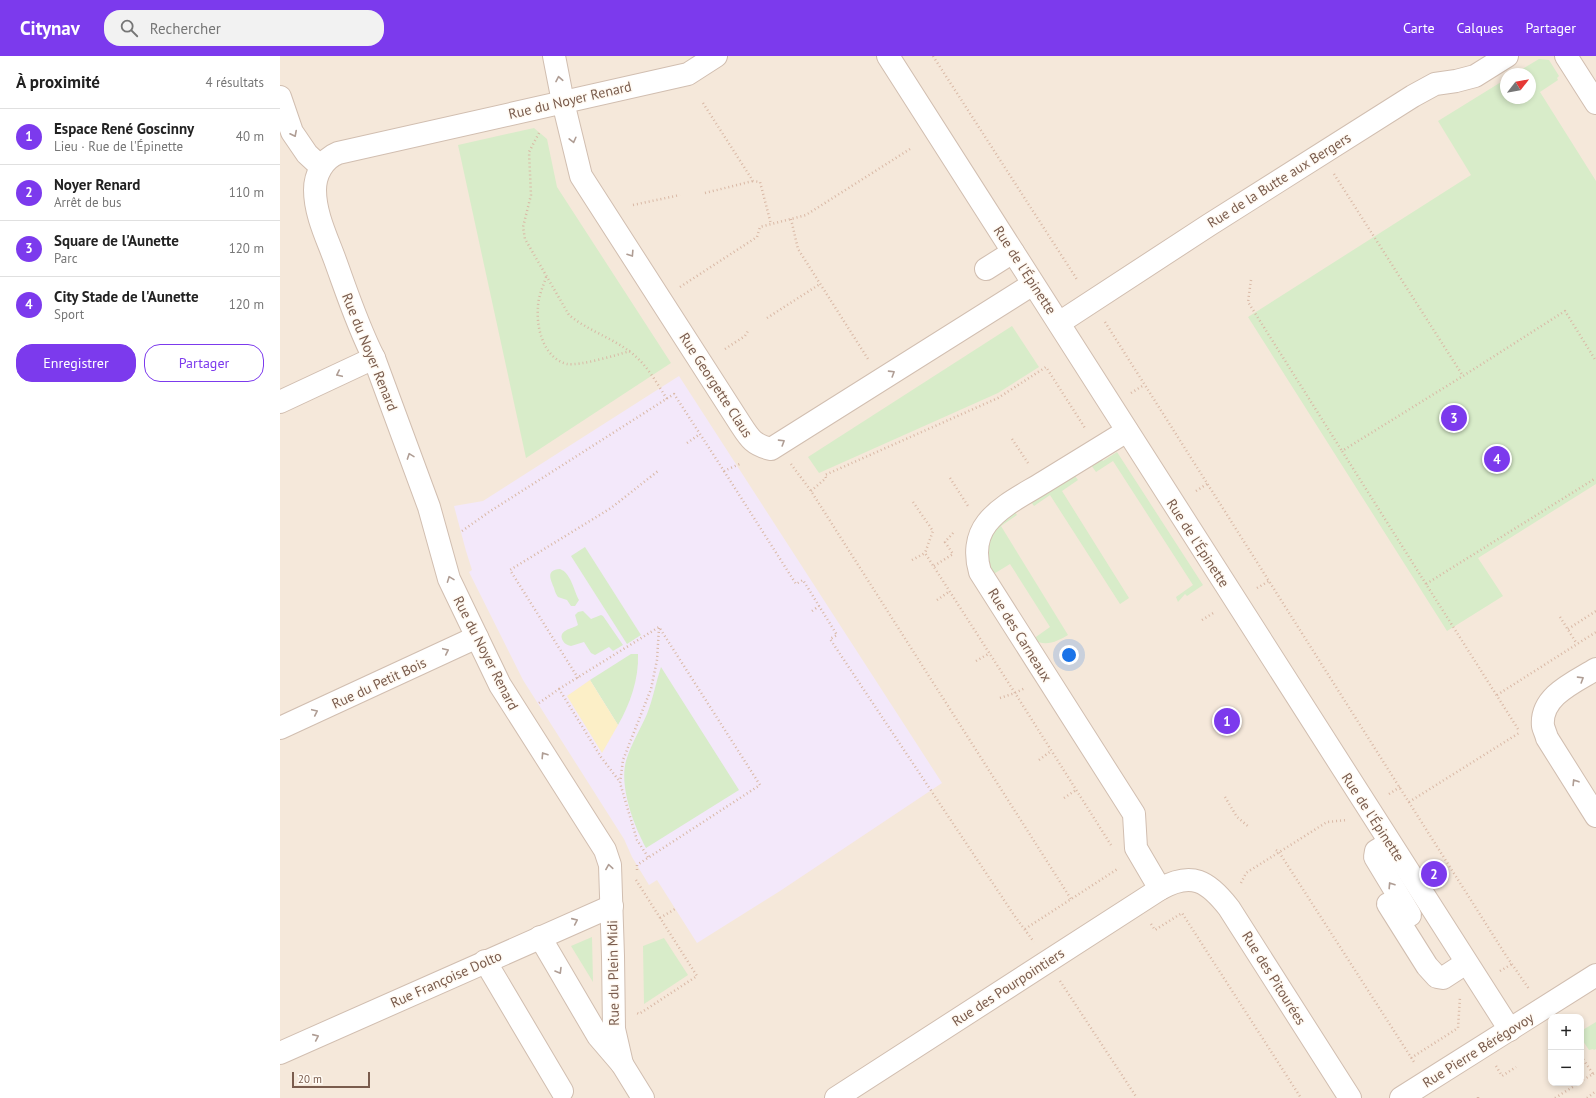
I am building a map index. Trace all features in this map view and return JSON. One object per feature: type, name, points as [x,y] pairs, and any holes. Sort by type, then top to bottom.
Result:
[{"type":"street","name":"Rue Georgette Claus","points":[[554,56],[563,102],[581,176],[744,430],[752,441],[771,449]]},
{"type":"street","name":"Rue du Noyer Renard","points":[[612,906],[610,865],[605,850],[500,685],[449,579],[429,507],[374,358],[363,336],[316,205],[314,189],[316,178],[321,167],[332,155],[344,151],[688,74],[716,56]]},
{"type":"street","name":"Rue de l'Épinette","points":[[888,56],[1466,964],[1510,1030]]},
{"type":"street","name":"Rue de la Butte aux Bergers","points":[[1059,323],[1321,153],[1413,96],[1435,84],[1475,76],[1507,56]]},
{"type":"street","points":[[1566,56],[1596,103]]},
{"type":"street","points":[[280,97],[292,132],[307,154],[321,167]]},
{"type":"street","points":[[986,269],[1013,252]]},
{"type":"street","points":[[771,449],[1033,284]]},
{"type":"street","points":[[281,399],[374,358]]},
{"type":"street","name":"Rue des Carneaux","points":[[1127,431],[1016,499],[995,514],[988,522],[979,538],[977,558],[980,572],[1134,814],[1136,848],[1160,889]]},
{"type":"street","name":"Rue du Petit Bois","points":[[280,728],[477,637]]},
{"type":"street","points":[[1596,669],[1554,696],[1546,706],[1543,726],[1547,738],[1596,816]]},
{"type":"street","points":[[1389,842],[1376,851],[1375,857],[1420,930]]},
{"type":"street","name":"Rue des Pourpointiers","points":[[836,1098],[1160,889],[1181,880]]},
{"type":"street","name":"Rue des Pitourées","points":[[1181,880],[1195,881],[1205,884],[1217,893],[1229,908],[1350,1098]]},
{"type":"street","points":[[1388,904],[1427,966],[1437,977],[1443,978],[1466,964]]},
{"type":"street","name":"Rue Françoise Dolto","points":[[280,1053],[612,906]]},
{"type":"street","name":"Rue du Plein Midi","points":[[612,906],[614,1029],[622,1064]]},
{"type":"street","name":"Rue du Plein Midi","points":[[540,937],[598,1036],[622,1064],[642,1098]]},
{"type":"street","points":[[486,962],[562,1091]]},
{"type":"street","name":"Rue Pierre Bérégovoy","points":[[1401,1098],[1596,975]]},
{"type":"path","points":[[933,56],[1092,302],[1542,1009]]},
{"type":"path","points":[[702,103],[753,181]]},
{"type":"path","points":[[542,127],[529,152],[531,194],[523,227],[525,239],[569,315],[578,323],[630,352],[646,367],[667,399]]},
{"type":"path","points":[[684,284],[757,236],[760,227],[806,215],[910,149]]},
{"type":"path","points":[[1321,153],[1463,376]]},
{"type":"path","points":[[705,193],[753,181],[760,182],[771,224]]},
{"type":"path","points":[[633,205],[680,195]]},
{"type":"path","points":[[791,219],[798,249],[867,358]]},
{"type":"path","points":[[546,277],[538,306],[538,321],[545,348],[552,357],[568,364],[580,363],[630,352]]},
{"type":"path","points":[[1251,280],[1248,302],[1520,732],[1409,802]]},
{"type":"path","points":[[767,318],[820,284]]},
{"type":"path","points":[[1342,452],[1565,311],[1596,361]]},
{"type":"path","points":[[725,349],[745,336],[748,331]]},
{"type":"path","points":[[811,491],[826,478],[825,475],[998,398],[1046,367],[1088,433]]},
{"type":"path","points":[[460,532],[674,394],[796,584],[803,580],[837,635],[830,639],[1024,929],[1048,962],[1136,1098]]},
{"type":"path","points":[[687,443],[700,434]]},
{"type":"path","points":[[1012,439],[1031,469]]},
{"type":"path","points":[[724,471],[771,449]]},
{"type":"path","points":[[578,678],[510,570],[611,508],[658,472]]},
{"type":"path","points":[[950,478],[970,508]]},
{"type":"path","points":[[1426,584],[1596,478]]},
{"type":"path","points":[[808,487],[1071,899]]},
{"type":"path","points":[[912,560],[925,553],[933,531],[913,502]]},
{"type":"path","points":[[925,553],[990,652],[1112,847]]},
{"type":"path","points":[[938,600],[950,591]]},
{"type":"path","points":[[812,611],[819,606]]},
{"type":"path","points":[[1568,629],[1596,611]]},
{"type":"path","points":[[1560,617],[1577,644]]},
{"type":"path","points":[[538,703],[659,627]]},
{"type":"path","points":[[620,783],[623,760],[651,689],[657,660],[659,627]]},
{"type":"path","points":[[637,865],[760,785],[659,627]]},
{"type":"path","points":[[1497,695],[1596,632]]},
{"type":"path","points":[[976,661],[990,652]]},
{"type":"path","points":[[559,689],[601,757],[620,783],[638,840],[648,858]]},
{"type":"path","points":[[1039,760],[1051,751]]},
{"type":"path","points":[[1064,798],[1076,790]]},
{"type":"path","points":[[1225,797],[1238,817],[1249,827]]},
{"type":"path","points":[[1222,899],[1238,889],[1246,873],[1278,851],[1327,822]]},
{"type":"path","points":[[1278,851],[1406,1050]]},
{"type":"path","points":[[1024,929],[1124,865]]},
{"type":"path","points":[[613,1011],[639,1014],[697,976],[636,880]]},
{"type":"path","points":[[1138,903],[1155,930],[1182,913],[1301,1098]]},
{"type":"path","points":[[660,918],[675,909]]},
{"type":"path","points":[[1411,1058],[1458,1028],[1460,996],[1512,964]]},
{"type":"path","points":[[1584,1060],[1593,1074]]},
{"type":"path","points":[[1494,1064],[1502,1076],[1516,1067]]},
{"type":"path","points":[[1584,1080],[1596,1072]]},
{"type":"path","points":[[1555,1098],[1574,1086]]},
{"type":"path","points":[[1587,1098],[1596,1092]]},
{"type":"shaded area","points":[[280,56],[1596,56],[1596,1098],[280,1098]]},
{"type":"shaded area","points":[[679,376],[942,783],[780,891],[697,943],[657,880],[649,885],[632,857],[624,839],[523,680],[469,572],[472,570],[454,506],[483,501]]},
{"type":"green space","points":[[1539,59],[1549,60],[1559,76],[1557,78],[1558,80],[1540,92],[1596,181],[1596,484],[1478,558],[1503,596],[1447,631],[1248,317],[1471,175],[1438,121],[1500,83],[1500,104],[1536,104],[1536,68],[1524,68]]},
{"type":"green space","points":[[534,128],[547,139],[557,187],[671,363],[526,458],[458,145]]},
{"type":"green space","points":[[1012,326],[1039,367],[998,393],[819,473],[808,457]]},
{"type":"green space","points":[[1117,452],[1203,585],[1187,596],[1185,594],[1178,602],[1176,597],[1193,585],[1113,461],[1096,472],[1091,465],[1101,458],[1103,461]]},
{"type":"green space","points":[[1072,472],[1078,480],[1062,491],[1129,598],[1120,604],[1050,495],[1034,506],[1029,499]]},
{"type":"green space","points":[[1013,509],[1017,515],[1001,526],[1068,635],[1051,643],[1042,643],[1033,639],[1050,627],[1010,564],[992,575],[987,548],[989,537],[993,529]]},
{"type":"green space","points":[[585,547],[641,635],[627,644],[571,556]]},
{"type":"green space","points":[[560,569],[570,578],[579,600],[575,606],[571,606],[567,600],[558,597],[555,592],[550,576],[552,571]]},
{"type":"green space","points":[[583,611],[591,619],[601,615],[603,616],[623,645],[613,651],[609,647],[595,655],[591,653],[584,642],[571,646],[565,644],[562,634],[566,630],[578,625],[575,615],[578,612]]},
{"type":"green space","points":[[631,654],[638,654],[637,673],[630,700],[618,725],[590,680]]},
{"type":"green space","points":[[661,667],[739,790],[646,848],[637,829],[629,806],[624,782],[624,771],[630,749],[649,708]]},
{"type":"green space","points":[[592,937],[593,982],[571,946]]},
{"type":"green space","points":[[664,938],[688,975],[644,1004],[643,946]]},
{"type":"green space","points":[[1596,1022],[1596,1049],[1589,1050],[1584,1042],[1584,1029]]},
{"type":"sand","points":[[590,680],[618,725],[602,753],[567,696]]},
{"type":"place","name":"Square de l'Aunette","points":[[1454,418]]},
{"type":"place","name":"City Stade de l'Aunette","points":[[1497,459]]},
{"type":"place","name":"Espace René Goscinny","points":[[1227,721]]},
{"type":"place","name":"Noyer Renard","points":[[1434,874]]}]
